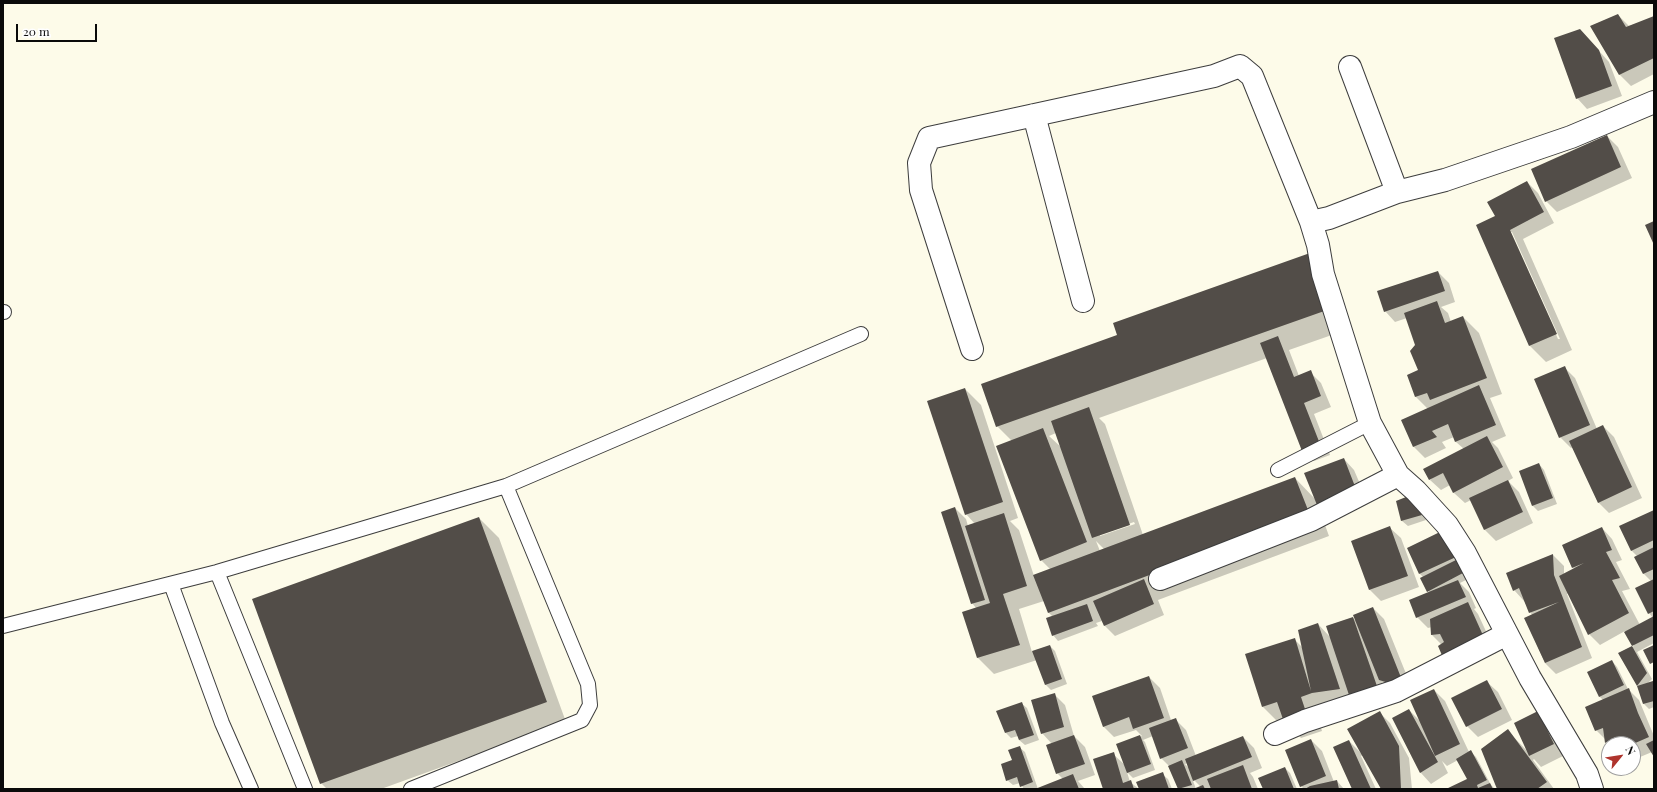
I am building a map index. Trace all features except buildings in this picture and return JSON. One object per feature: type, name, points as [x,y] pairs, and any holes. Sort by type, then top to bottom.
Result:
[{"type":"street","points":[[972,349],[921,190],[919,163],[929,138],[1214,76],[1240,66],[1252,76],[1311,222],[1318,245],[1323,274],[1370,422],[1398,475],[1416,491],[1447,525],[1468,560],[1530,678],[1587,774],[1592,789]]},
{"type":"street","points":[[1350,66],[1397,192]]},
{"type":"street","points":[[1311,222],[1329,218],[1397,192],[1445,180],[1571,137],[1654,102]]},
{"type":"street","points":[[1034,115],[1083,301]]},
{"type":"street","points":[[1160,579],[1311,520],[1398,475]]},
{"type":"street","points":[[1275,734],[1305,721],[1396,691],[1507,634]]},
{"type":"lane","points":[[3,626],[217,572],[506,486],[861,334]]},
{"type":"lane","points":[[1278,470],[1370,422]]},
{"type":"lane","points":[[411,789],[582,720],[590,705],[588,684],[506,486]]},
{"type":"lane","points":[[217,572],[305,789]]},
{"type":"lane","points":[[171,584],[222,723],[251,789]]}]
